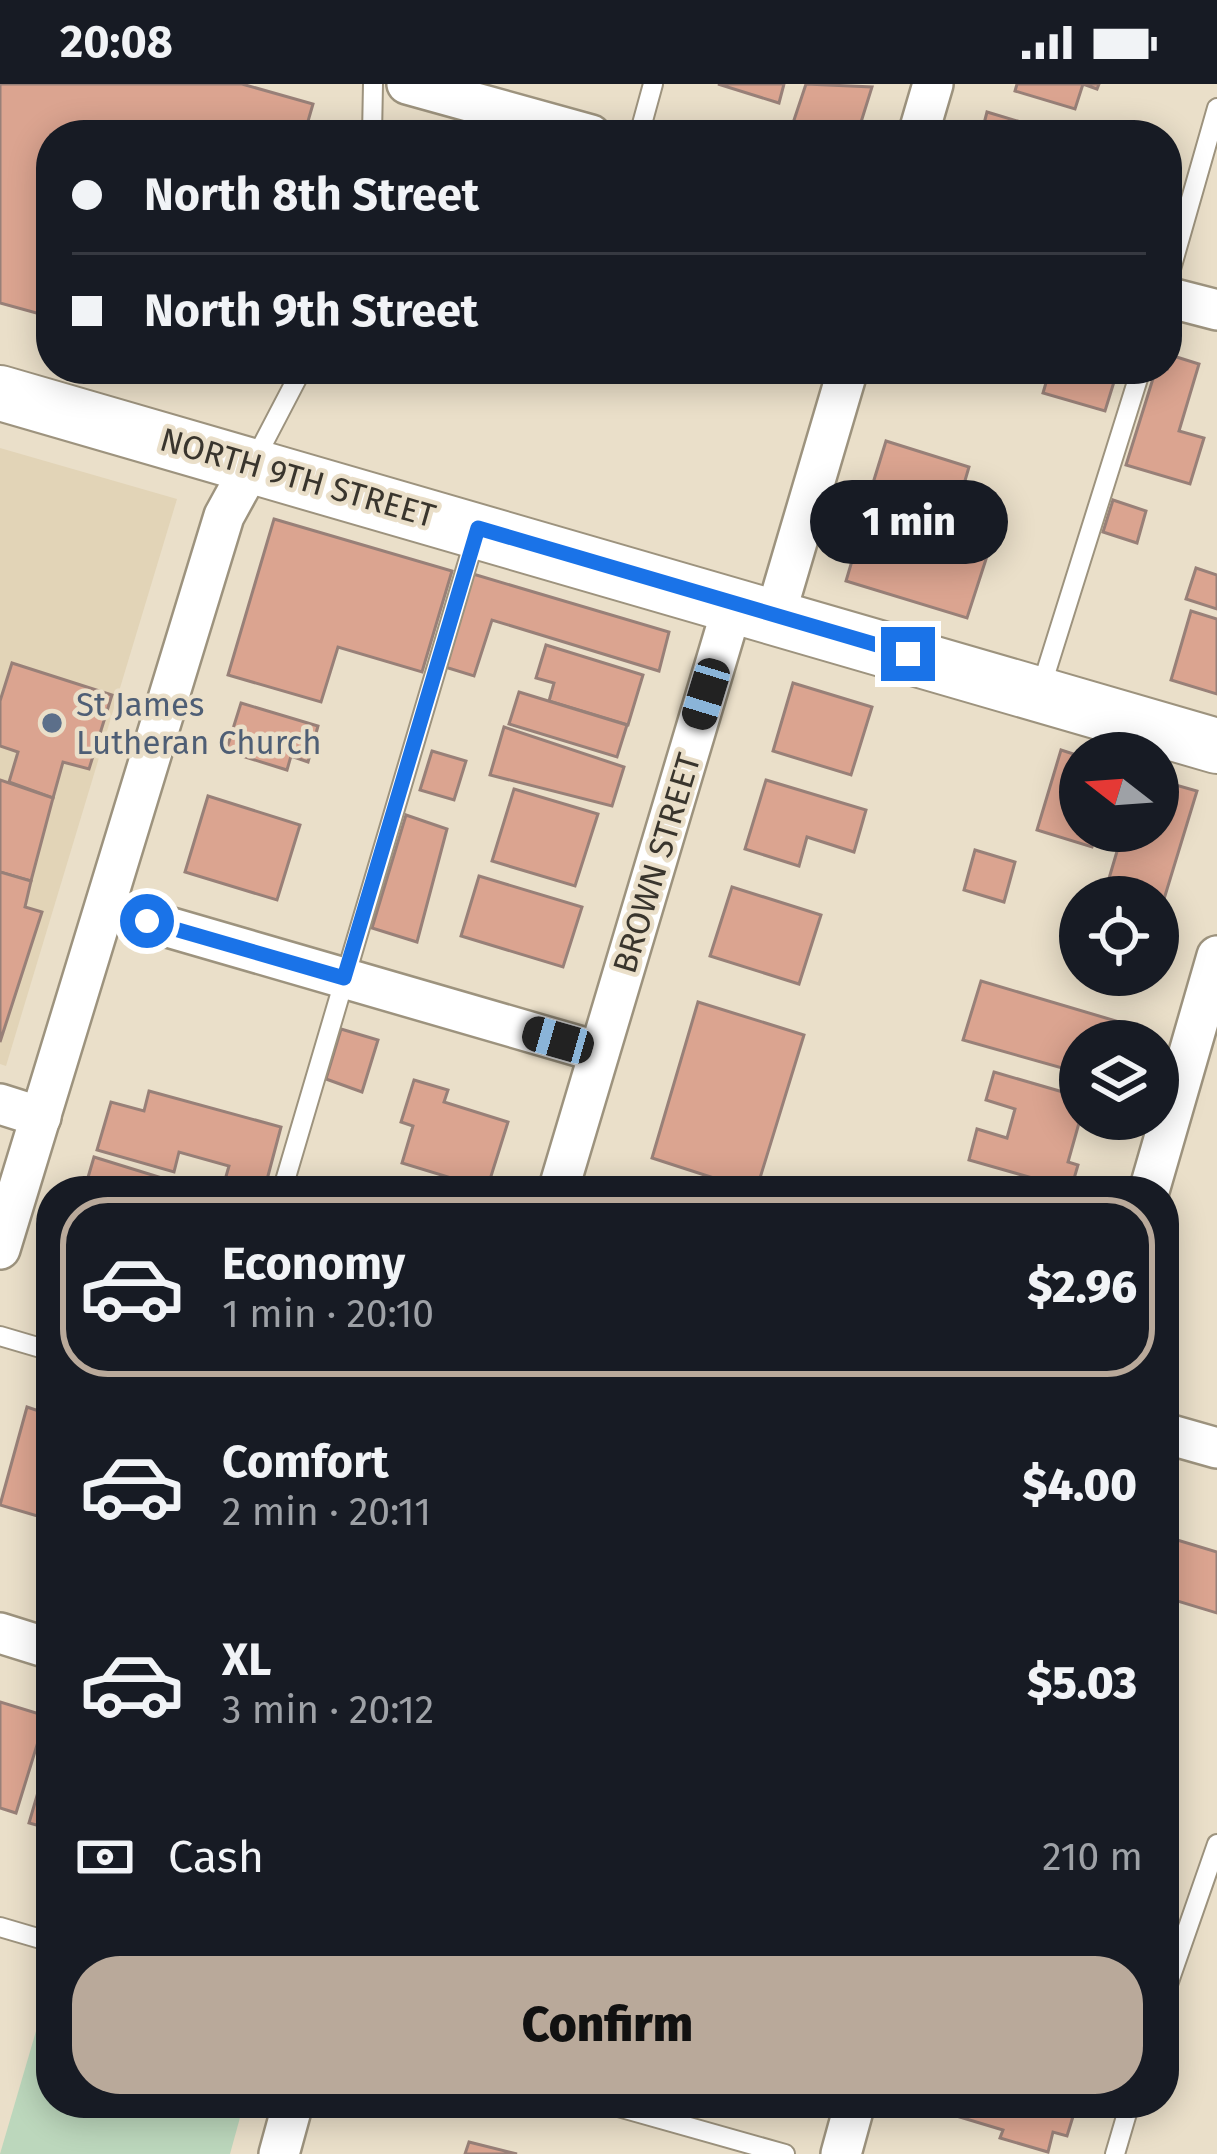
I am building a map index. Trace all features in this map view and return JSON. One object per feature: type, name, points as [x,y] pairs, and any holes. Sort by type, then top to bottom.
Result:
[{"type":"main road","name":"NORTH 9TH STREET","points":[[0,393],[1217,746]]},
{"type":"street","points":[[407,84],[537,120]]},
{"type":"street","points":[[923,120],[934,84]]},
{"type":"street","points":[[1182,301],[1217,310]]},
{"type":"street","name":"BROWN STREET","points":[[562,1176],[599,1052],[754,610],[842,384]]},
{"type":"street","points":[[0,1249],[224,517],[252,465]]},
{"type":"street","points":[[106,909],[599,1052]]},
{"type":"street","points":[[1153,1176],[1217,956]]},
{"type":"street","points":[[0,1104],[41,1117]]},
{"type":"street","points":[[1179,1437],[1217,1448]]},
{"type":"street","points":[[0,1633],[36,1644]]},
{"type":"street","points":[[279,2154],[289,2118]]},
{"type":"street","points":[[841,2154],[852,2118]]},
{"type":"lane","points":[[372,120],[373,84]]},
{"type":"lane","points":[[643,120],[653,84]]},
{"type":"lane","points":[[1182,231],[1217,108]]},
{"type":"lane","points":[[252,465],[294,384]]},
{"type":"lane","points":[[1040,691],[1136,384]]},
{"type":"lane","points":[[286,1176],[478,528]]},
{"type":"lane","points":[[0,1336],[36,1347]]},
{"type":"lane","points":[[1179,1953],[1217,1844]]},
{"type":"lane","points":[[0,1927],[36,1938]]},
{"type":"lane","points":[[657,2118],[785,2154]]},
{"type":"lane","points":[[1115,2154],[1126,2118]]},
{"type":"shaded area","points":[[0,448],[177,499],[6,1066],[0,1064]]},
{"type":"green space","points":[[36,2031],[36,2118],[240,2118],[230,2154],[0,2154]]},
{"type":"building","points":[[0,84],[242,84],[313,104],[308,120],[36,120],[36,313],[0,303]]},
{"type":"building","points":[[718,84],[784,84],[779,103]]},
{"type":"building","points":[[806,84],[872,87],[862,120],[794,120]]},
{"type":"building","points":[[1017,84],[1083,84],[1075,109],[1015,91]]},
{"type":"building","points":[[987,112],[1014,120],[985,120]]},
{"type":"building","points":[[1182,359],[1199,364],[1179,431],[1204,438],[1190,484],[1126,465],[1151,384],[1182,384]]},
{"type":"building","points":[[1046,384],[1113,384],[1105,411],[1043,393]]},
{"type":"building","points":[[886,441],[969,467],[949,535],[865,509]]},
{"type":"building","points":[[1113,500],[1146,511],[1137,543],[1103,532]]},
{"type":"building","points":[[865,517],[988,553],[967,618],[846,581]]},
{"type":"building","points":[[274,519],[452,571],[422,672],[338,647],[321,702],[228,675]]},
{"type":"building","points":[[1196,568],[1217,575],[1217,609],[1186,599]]},
{"type":"building","points":[[473,574],[669,632],[659,671],[492,620],[474,676],[445,667]]},
{"type":"building","points":[[1191,611],[1217,619],[1217,694],[1171,680]]},
{"type":"building","points":[[546,645],[643,675],[628,725],[549,701],[554,683],[536,678]]},
{"type":"building","name":"St James Lutheran Church","points":[[12,663],[112,695],[89,769],[63,762],[53,798],[9,782],[18,752],[0,746],[0,701]]},
{"type":"building","points":[[793,683],[872,707],[851,775],[773,751]]},
{"type":"building","points":[[519,692],[627,725],[617,757],[509,724]]},
{"type":"building","points":[[241,703],[318,726],[308,762],[291,756],[287,770],[226,751]]},
{"type":"building","points":[[504,727],[624,767],[612,806],[490,775]]},
{"type":"building","points":[[432,751],[466,761],[454,800],[420,790]]},
{"type":"building","points":[[1059,757],[1059,837],[1037,830]]},
{"type":"building","points":[[0,780],[53,798],[31,881],[0,872]]},
{"type":"building","points":[[766,780],[866,810],[854,852],[807,837],[799,866],[745,849]]},
{"type":"building","points":[[1179,786],[1197,791],[1179,850]]},
{"type":"building","points":[[514,789],[598,814],[575,886],[492,861]]},
{"type":"building","points":[[208,796],[300,825],[277,900],[185,872]]},
{"type":"building","points":[[406,815],[447,829],[417,942],[372,928]]},
{"type":"building","points":[[975,850],[1015,862],[1004,902],[964,890]]},
{"type":"building","points":[[1117,852],[1178,852],[1171,876],[1110,876]]},
{"type":"building","points":[[0,872],[31,881],[25,907],[42,912],[0,1042]]},
{"type":"building","points":[[479,876],[582,907],[563,967],[461,936]]},
{"type":"building","points":[[732,887],[821,915],[799,984],[710,956]]},
{"type":"building","points":[[981,981],[1113,1020],[1059,1020],[1059,1067],[963,1040]]},
{"type":"building","points":[[698,1002],[804,1035],[761,1176],[708,1176],[652,1158]]},
{"type":"building","points":[[341,1029],[378,1040],[362,1092],[326,1079]]},
{"type":"building","points":[[994,1072],[1059,1091],[1059,1140],[1074,1140],[1068,1162],[1078,1165],[1075,1176],[1025,1176],[969,1160],[977,1129],[1007,1138],[1015,1109],[986,1100]]},
{"type":"building","points":[[414,1080],[448,1090],[444,1102],[508,1122],[491,1176],[444,1176],[402,1163],[413,1126],[401,1122]]},
{"type":"building","points":[[149,1091],[281,1127],[268,1176],[226,1176],[229,1166],[179,1152],[174,1172],[97,1150],[111,1102],[144,1111]]},
{"type":"building","points":[[94,1157],[156,1176],[88,1176]]},
{"type":"building","points":[[27,1407],[36,1410],[36,1516],[0,1505]]},
{"type":"building","points":[[1179,1541],[1217,1552],[1217,1613],[1179,1602]]},
{"type":"building","points":[[0,1702],[36,1713],[36,1748],[16,1813],[0,1808]]},
{"type":"building","points":[[36,1799],[36,1825],[29,1823]]},
{"type":"building","points":[[963,2118],[1073,2118],[1067,2136],[1053,2132],[1048,2152],[1000,2138],[1003,2130]]},
{"type":"building","points":[[469,2142],[517,2154],[465,2154]]},
{"type":"place","name":"St James Lutheran Church","points":[[52,723]]},
{"type":"route","points":[[147,921],[344,978],[478,528],[908,654]]}]
